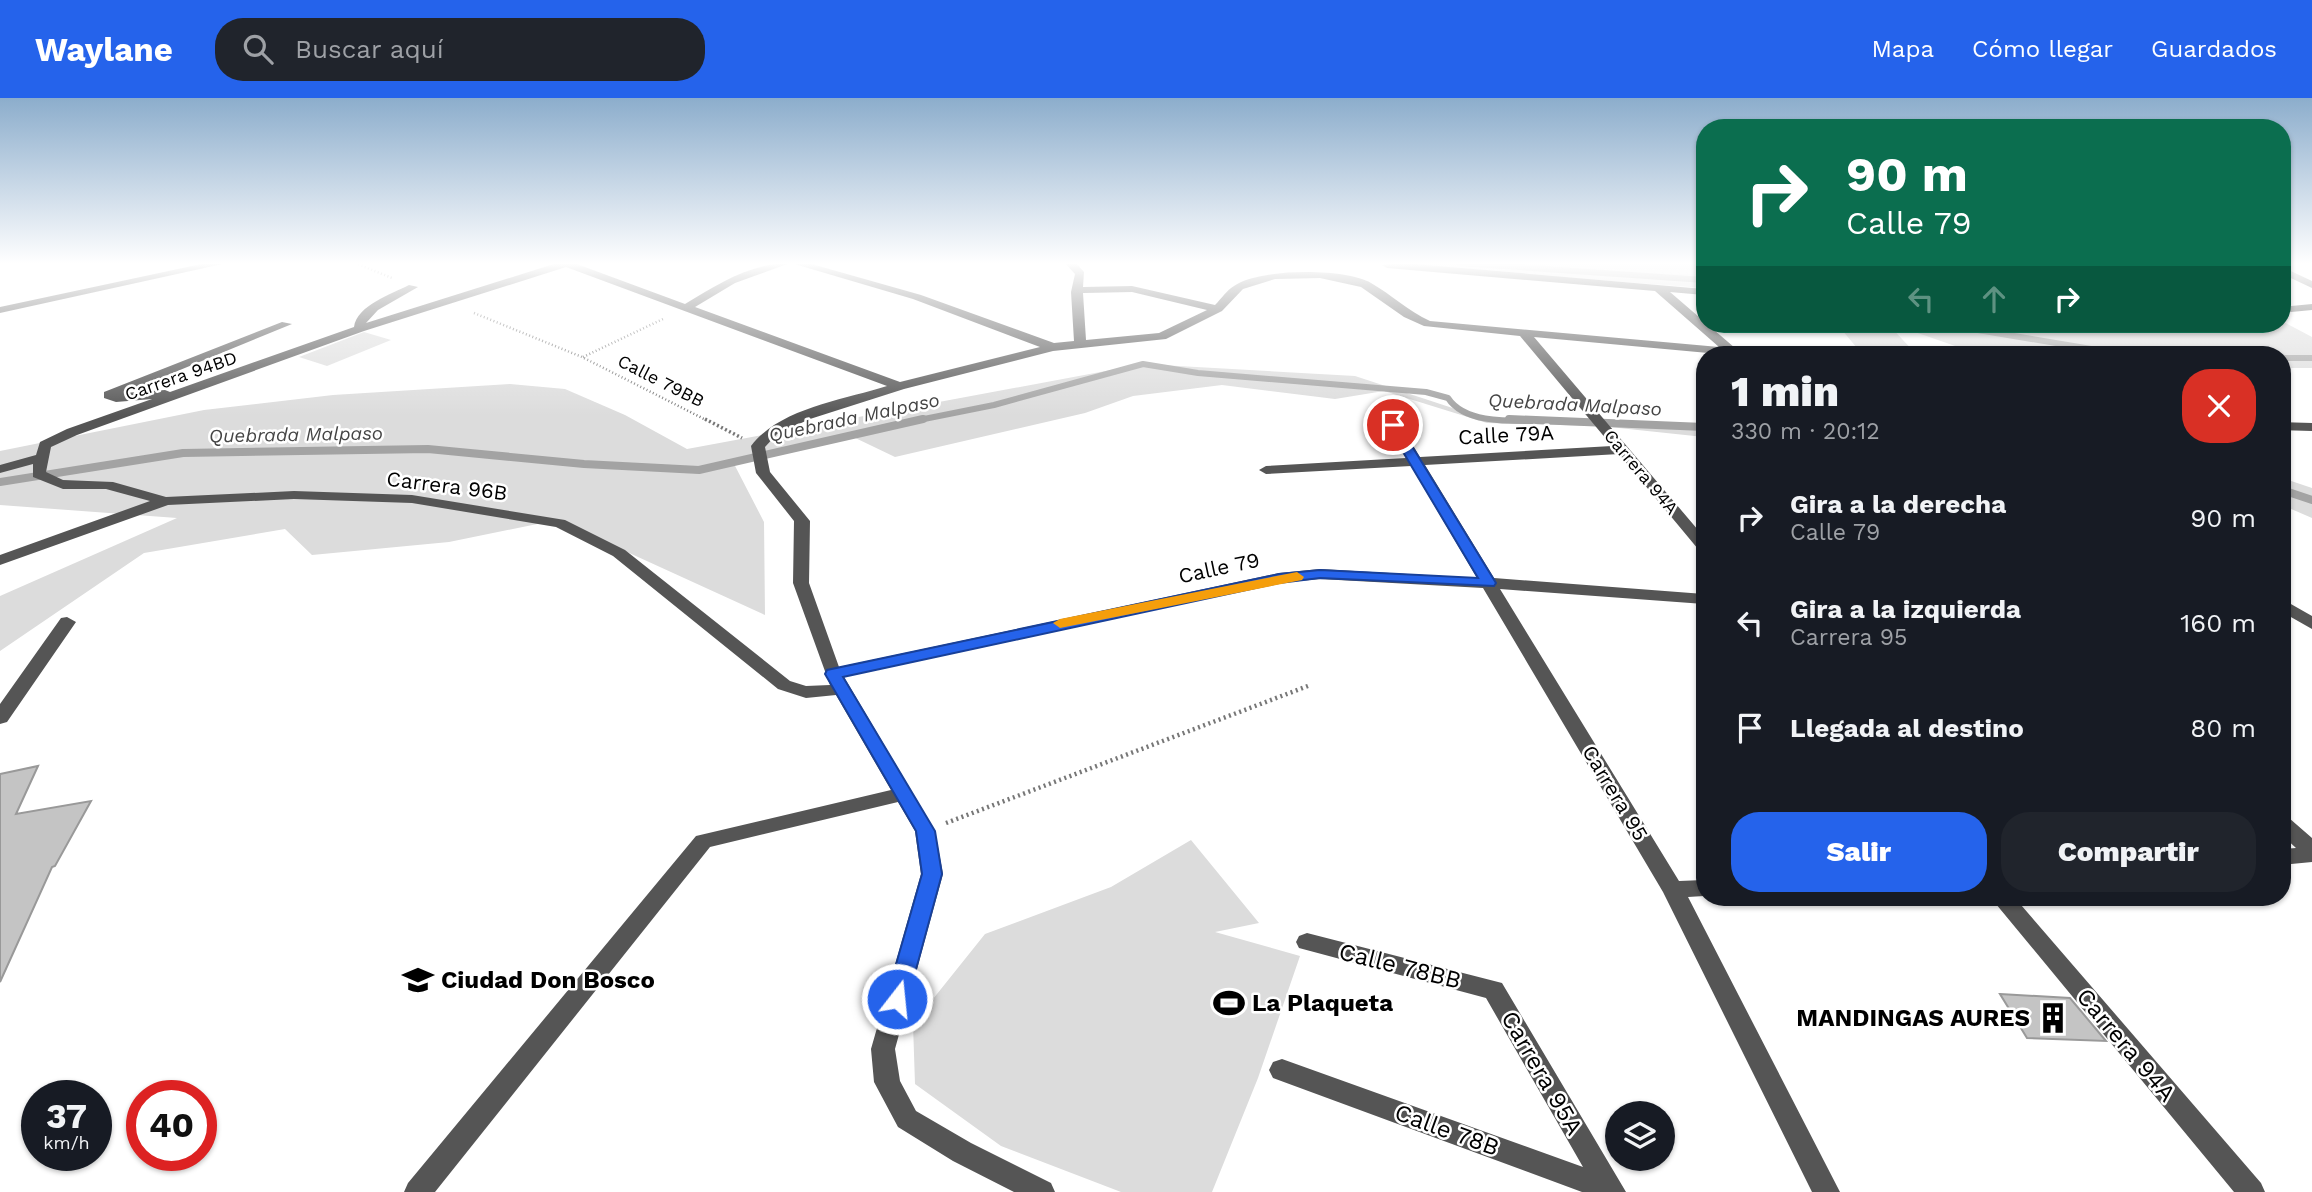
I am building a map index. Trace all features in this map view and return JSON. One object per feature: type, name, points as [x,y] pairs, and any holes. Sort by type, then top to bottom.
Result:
[{"type":"street","points":[[360,329],[361,319],[367,314]]},
{"type":"street","name":"Carrera 94BD","points":[[41,458],[44,445],[52,439],[193,391],[360,329],[409,314]]},
{"type":"street","points":[[707,314],[899,386]]},
{"type":"street","points":[[964,314],[1053,346]]},
{"type":"street","points":[[1079,314],[1080,342]]},
{"type":"street","points":[[1041,1192],[962,1152],[907,1119],[887,1082],[883,1049],[932,874],[925,831],[837,681],[801,583],[802,520],[763,473],[760,453],[772,431],[805,416],[899,386],[1053,346],[1162,336],[1208,314]]},
{"type":"street","points":[[1407,314],[1428,324],[1696,349]]},
{"type":"street","points":[[193,391],[116,398],[109,395],[286,324]]},
{"type":"street","name":"Carrera 94A","points":[[1524,333],[1696,537]]},
{"type":"street","points":[[1710,333],[1725,346]]},
{"type":"street","name":"Carrera 95","points":[[1382,406],[1673,889],[1826,1192]]},
{"type":"street","points":[[2291,426],[2312,427]]},
{"type":"street","name":"Calle 79A","points":[[1266,470],[1623,450]]},
{"type":"street","points":[[0,469],[41,458],[38,474],[55,485],[107,485],[167,501]]},
{"type":"street","name":"Carrera 96B","points":[[0,560],[123,514],[167,501],[294,495],[412,499],[560,523],[619,553],[784,685],[804,694],[821,695],[837,681]]},
{"type":"street","name":"Calle 79","points":[[837,681],[1279,579],[1320,574],[1696,598]]},
{"type":"street","points":[[2291,610],[2312,624]]},
{"type":"street","points":[[0,718],[67,622]]},
{"type":"street","points":[[418,1192],[703,841],[904,794]]},
{"type":"street","points":[[2291,832],[2312,852]]},
{"type":"street","points":[[2291,856],[2312,852]]},
{"type":"street","points":[[1673,889],[1696,888]]},
{"type":"street","name":"Carrera 94A","points":[[2009,906],[2251,1192]]},
{"type":"street","name":"Calle 78BB","points":[[1307,942],[1494,990]]},
{"type":"street","name":"Carrera 95A","points":[[1494,990],[1612,1191]]},
{"type":"street","name":"Calle 78B","points":[[1282,1070],[1612,1191]]},
{"type":"path","name":"Calle 79BB","points":[[478,314],[582,358],[760,453]]},
{"type":"path","points":[[582,358],[673,314]]},
{"type":"path","points":[[925,831],[1308,686]]},
{"type":"shaded area","points":[[2291,326],[2312,337],[2312,368],[2291,368],[2291,346],[1955,346],[1918,333],[2291,333]]},
{"type":"shaded area","points":[[364,332],[391,340],[327,366],[299,357]]},
{"type":"shaded area","points":[[1844,333],[1896,333],[1909,346],[1855,346]]},
{"type":"shaded area","points":[[1143,364],[1355,376],[1483,418],[1696,425],[1696,436],[1600,426],[1487,423],[1384,391],[1335,399],[1222,385],[1133,396],[1085,413],[895,457],[847,434],[733,462],[764,522],[765,615],[557,520],[449,542],[312,555],[285,529],[144,553],[0,651],[0,596],[177,518],[0,505],[0,451],[204,410],[333,395],[510,384],[565,389],[625,415],[687,449]]},
{"type":"shaded area","points":[[2291,481],[2312,488],[2312,518],[2291,509]]},
{"type":"shaded area","points":[[1191,840],[1259,923],[1215,932],[1300,956],[1258,1078],[1212,1192],[1121,1192],[1001,1146],[915,1084],[913,1024],[985,934],[1111,887]]},
{"type":"building","points":[[38,766],[16,814],[91,801],[52,867],[0,982],[0,774]]},
{"type":"building","name":"MANDINGAS AURES","points":[[2000,994],[2070,998],[2106,1041],[2027,1038]]},
{"type":"waterway","points":[[1996,333],[2073,346]]},
{"type":"waterway","points":[[2291,358],[2312,358]]},
{"type":"waterway","name":"Quebrada Malpaso","points":[[916,421],[994,405],[1143,364],[1198,373],[1426,392],[1448,398],[1468,414],[1481,418],[1552,421]]},
{"type":"waterway","name":"Quebrada Malpaso","points":[[916,421],[923,419]]},
{"type":"waterway","name":"Quebrada Malpaso","points":[[1509,419],[1696,427]]},
{"type":"waterway","name":"Quebrada Malpaso","points":[[0,482],[183,453],[428,449],[584,464],[699,470],[916,421]]},
{"type":"waterway","name":"Quebrada Malpaso","points":[[2291,493],[2312,500]]},
{"type":"slow traffic","points":[[1060,623],[1297,577]]},
{"type":"place","name":"Ciudad Don Bosco","points":[[418,980]]},
{"type":"place","name":"La Plaqueta","points":[[1229,1003]]},
{"type":"place","name":"MANDINGAS AURES","points":[[2053,1018]]},
{"type":"route","points":[[897,999],[932,874],[931,854],[925,831],[833,674],[1279,579],[1320,574],[1489,583],[1393,425]]}]
